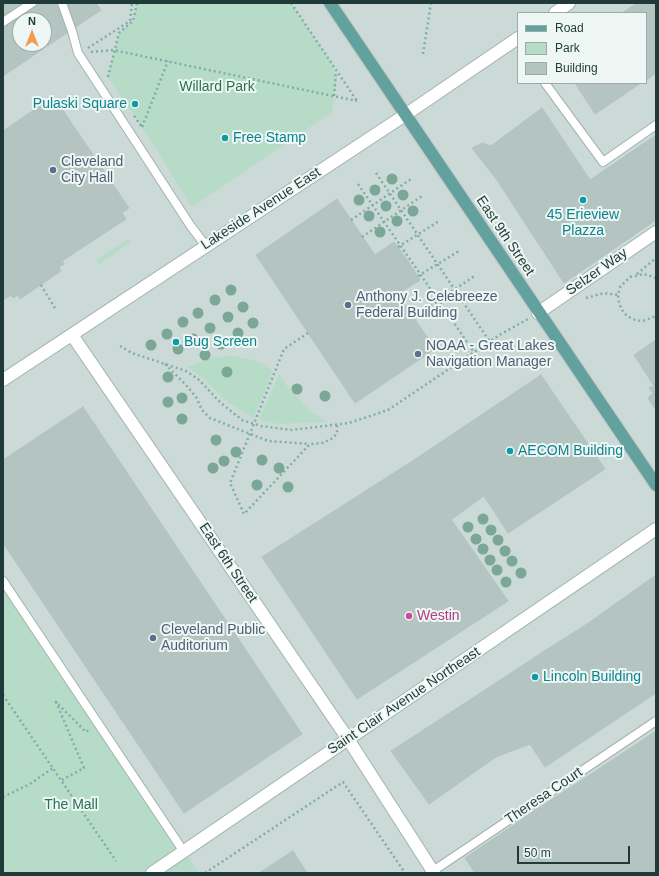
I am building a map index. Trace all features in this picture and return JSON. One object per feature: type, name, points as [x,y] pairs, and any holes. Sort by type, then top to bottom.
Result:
[{"type":"main road","name":"East 9th Street","points":[[330,3],[538,313],[656,485]]},
{"type":"street","points":[[556,12],[569,3]]},
{"type":"street","name":"Lakeside Avenue East","points":[[3,380],[205,245],[517,42]]},
{"type":"street","name":"Selzer Way","points":[[538,313],[656,232]]},
{"type":"street","name":"East 6th Street","points":[[72,335],[348,739],[434,872]]},
{"type":"street","name":"Saint Clair Avenue Northeast","points":[[152,873],[656,529]]},
{"type":"lane","points":[[3,22],[32,3]]},
{"type":"lane","points":[[62,3],[78,53],[186,219],[205,245]]},
{"type":"lane","points":[[546,84],[603,162],[656,126]]},
{"type":"lane","points":[[3,581],[184,852]]},
{"type":"lane","name":"Theresa Court","points":[[434,872],[656,721]]},
{"type":"path","points":[[78,53],[130,21],[132,3]]},
{"type":"path","points":[[111,82],[107,76],[113,50],[119,33],[133,21],[137,3]]},
{"type":"path","points":[[78,53],[113,50],[358,101],[291,3]]},
{"type":"path","points":[[423,54],[431,3]]},
{"type":"path","points":[[133,114],[142,127],[168,61]]},
{"type":"path","points":[[334,96],[336,69]]},
{"type":"path","points":[[376,173],[490,342]]},
{"type":"path","points":[[351,220],[411,179]]},
{"type":"path","points":[[358,184],[419,275],[474,352]]},
{"type":"path","points":[[362,237],[422,196]]},
{"type":"path","points":[[399,246],[439,221]]},
{"type":"path","points":[[419,275],[459,251]]},
{"type":"path","points":[[656,258],[637,274],[624,281],[618,294],[620,306],[628,316],[635,320],[643,321],[656,316]]},
{"type":"path","points":[[637,274],[644,274],[656,278]]},
{"type":"path","points":[[414,317],[476,275]]},
{"type":"path","points":[[41,285],[55,308]]},
{"type":"path","points":[[580,301],[586,297],[604,292],[618,294]]},
{"type":"path","points":[[120,346],[132,353],[186,371],[198,379],[226,407],[242,420],[254,424],[292,430],[337,425],[359,420],[388,410],[474,352],[538,313]]},
{"type":"path","points":[[308,333],[284,350],[230,482],[244,514],[310,444]]},
{"type":"path","points":[[164,364],[193,393],[207,416],[250,434],[274,442],[319,444],[330,441],[337,433],[337,425]]},
{"type":"path","points":[[3,695],[116,861]]},
{"type":"path","points":[[62,780],[84,768],[56,702],[86,732],[98,724]]},
{"type":"path","points":[[3,797],[30,784],[53,768]]},
{"type":"path","points":[[205,873],[342,782],[404,873]]},
{"type":"shaded area","points":[[3,3],[656,3],[656,873],[3,873]]},
{"type":"green space","name":"Willard Park","points":[[137,3],[291,3],[331,61],[337,78],[332,112],[192,207],[142,127],[107,76],[119,33],[133,21]]},
{"type":"green space","points":[[128,239],[131,242],[99,264],[96,260]]},
{"type":"green space","points":[[234,356],[253,360],[263,364],[273,371],[253,418],[225,400],[202,377],[187,367],[215,357]]},
{"type":"green space","points":[[279,374],[289,389],[309,410],[327,422],[278,424],[259,420]]},
{"type":"green space","name":"The Mall","points":[[3,581],[98,724],[199,873],[3,873]]},
{"type":"building","points":[[3,3],[96,3],[101,10],[52,43],[52,12],[12,12],[12,52],[39,52],[3,76]]},
{"type":"building","points":[[637,3],[656,3],[656,73],[647,79],[647,12],[624,12]]},
{"type":"building","points":[[576,84],[640,84],[595,114]]},
{"type":"building","name":"Cleveland City Hall","points":[[56,100],[129,208],[122,213],[126,219],[62,261],[64,264],[59,267],[61,271],[20,299],[18,295],[13,298],[11,295],[3,300],[3,131],[47,101],[49,105]]},
{"type":"building","name":"45 Erieview Plazza","points":[[542,108],[590,180],[656,135],[656,220],[564,283],[497,180],[472,148],[482,143],[491,146]]},
{"type":"building","name":"Anthony J. Celebreeze Federal Building","points":[[337,199],[375,255],[394,242],[408,261],[420,280],[398,294],[435,349],[355,403],[256,255]]},
{"type":"building","points":[[656,340],[656,410],[648,398],[653,393],[649,388],[654,386],[634,355]]},
{"type":"building","name":"AECOM Building","points":[[541,375],[605,469],[508,533],[484,496],[452,519],[411,462]]},
{"type":"building","name":"Cleveland Public Auditorium","points":[[83,407],[302,734],[184,813],[3,543],[3,460]]},
{"type":"building","points":[[411,462],[460,532],[311,630],[262,557]]},
{"type":"building","name":"Westin","points":[[460,532],[508,601],[357,699],[311,630]]},
{"type":"building","points":[[656,575],[656,693],[545,767],[530,744],[624,678],[587,624]]},
{"type":"building","points":[[587,624],[624,678],[585,705],[546,650]]},
{"type":"building","name":"Lincoln Building","points":[[546,650],[585,705],[530,744],[496,757],[462,705]]},
{"type":"building","points":[[462,705],[496,757],[429,804],[391,751]]},
{"type":"building","points":[[656,731],[656,835],[608,763]]},
{"type":"building","points":[[608,763],[656,835],[656,871],[652,873],[576,873],[534,811]]},
{"type":"building","points":[[534,811],[576,873],[475,873],[465,858]]},
{"type":"building","points":[[293,851],[307,873],[259,873]]},
{"type":"place","name":"Pulaski Square","points":[[135,104]]},
{"type":"place","name":"Free Stamp","points":[[225,138]]},
{"type":"place","name":"Cleveland City Hall","points":[[53,170]]},
{"type":"place","name":"45 Erieview Plazza","points":[[583,200]]},
{"type":"place","name":"Anthony J. Celebreeze Federal Building","points":[[348,305]]},
{"type":"place","name":"Bug Screen","points":[[176,342]]},
{"type":"place","name":"NOAA - Great Lakes Navigation Manager","points":[[418,354]]},
{"type":"place","name":"AECOM Building","points":[[510,451]]},
{"type":"place","name":"Westin","points":[[409,616]]},
{"type":"place","name":"Cleveland Public Auditorium","points":[[153,638]]},
{"type":"place","name":"Lincoln Building","points":[[535,677]]}]
